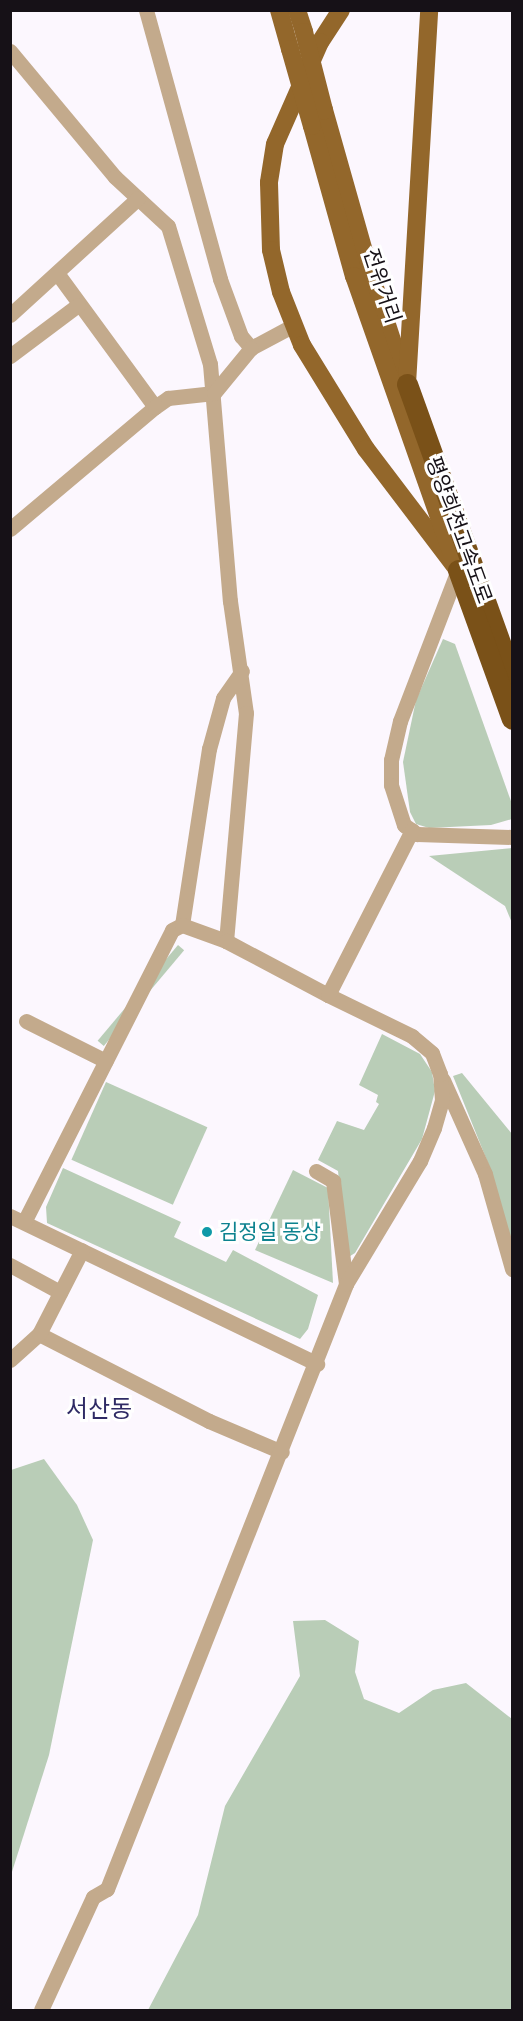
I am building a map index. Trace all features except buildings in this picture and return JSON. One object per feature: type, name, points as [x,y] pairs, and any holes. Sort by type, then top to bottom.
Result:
[{"type":"highway","name":"평양희천고속도로","points":[[407,384],[513,675]]},
{"type":"highway","name":"평양희천고속도로","points":[[458,570],[513,719]]},
{"type":"main road","name":"전위거리","points":[[279,10],[362,298],[458,570]]},
{"type":"main road","name":"전위거리","points":[[297,10],[368,266],[407,384]]},
{"type":"main road","points":[[341,10],[321,42],[287,113],[272,164],[271,250],[292,326],[366,449],[458,570]]},
{"type":"main road","points":[[407,384],[429,10]]},
{"type":"street","points":[[146,10],[220,279],[241,336],[252,348]]},
{"type":"street","points":[[10,51],[115,177],[168,226],[198,320],[214,393],[230,602],[242,671],[246,713],[226,941]]},
{"type":"street","points":[[10,315],[138,198]]},
{"type":"street","points":[[57,273],[70,287],[78,305],[155,407]]},
{"type":"street","points":[[10,356],[78,305]]},
{"type":"street","points":[[10,529],[155,407],[168,398],[214,393],[252,348],[292,326]]},
{"type":"street","points":[[458,570],[413,679],[391,760],[397,810],[404,825],[417,834],[513,837]]},
{"type":"street","points":[[182,925],[209,749],[223,698],[242,671]]},
{"type":"street","points":[[328,994],[412,831]]},
{"type":"street","points":[[317,1364],[17,1219],[106,1060],[172,930],[182,925],[226,941],[412,1035],[432,1053],[485,1173],[513,1269]]},
{"type":"street","points":[[27,1021],[106,1060]]},
{"type":"street","points":[[41,2010],[93,1897],[107,1889],[317,1364],[346,1284],[420,1161],[442,1100],[440,1074]]},
{"type":"street","points":[[316,1171],[333,1181],[346,1284]]},
{"type":"street","points":[[10,1360],[39,1334],[82,1250]]},
{"type":"street","points":[[10,1265],[60,1292]]},
{"type":"street","points":[[39,1334],[209,1421],[282,1452]]},
{"type":"green space","points":[[443,639],[455,644],[512,804],[512,819],[491,825],[429,828],[416,824],[410,812],[403,762],[416,700]]},
{"type":"green space","points":[[512,848],[512,923],[505,906],[429,856]]},
{"type":"green space","points":[[178,945],[184,950],[104,1046],[98,1041]]},
{"type":"green space","points":[[382,1034],[420,1054],[432,1072],[435,1091],[422,1139],[355,1253],[347,1258],[338,1171],[318,1160],[337,1121],[364,1130],[379,1104],[376,1102],[378,1095],[359,1085]]},
{"type":"green space","points":[[462,1073],[512,1134],[512,1245],[490,1168],[453,1076]]},
{"type":"green space","points":[[106,1082],[207,1127],[173,1205],[71,1160]]},
{"type":"green space","points":[[63,1168],[181,1222],[174,1237],[226,1262],[233,1250],[318,1295],[308,1329],[300,1339],[47,1223],[46,1207]]},
{"type":"green space","points":[[293,1170],[328,1188],[333,1283],[255,1250]]},
{"type":"green space","points":[[44,1459],[77,1505],[93,1540],[49,1755],[11,1875],[11,1470]]},
{"type":"green space","points":[[325,1620],[359,1641],[355,1672],[364,1699],[399,1713],[433,1690],[466,1683],[512,1719],[512,2010],[148,2010],[198,1915],[225,1806],[300,1676],[293,1621]]},
{"type":"place","name":"김정일 동상","points":[[207,1232]]},
{"type":"district","name":"서산동","points":[[99,1409]]}]
